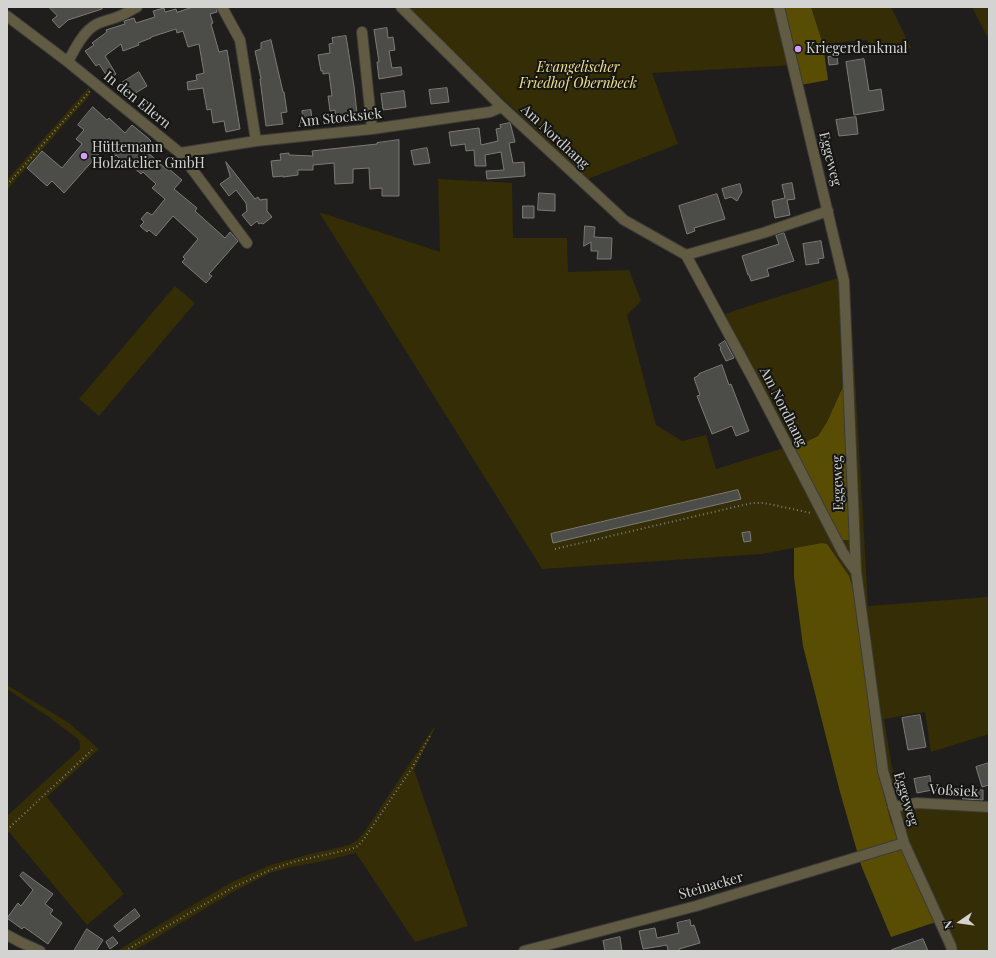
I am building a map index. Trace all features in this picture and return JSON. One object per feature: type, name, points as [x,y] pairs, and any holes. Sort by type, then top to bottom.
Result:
[{"type":"street","points":[[68,62],[76,45],[91,27],[124,14],[137,7]]},
{"type":"street","points":[[222,7],[240,40],[256,141]]},
{"type":"street","name":"Am Nordhang","points":[[401,7],[502,107],[624,220],[686,255],[752,377],[843,553],[856,571]]},
{"type":"street","name":"Eggeweg","points":[[779,7],[844,281],[856,571],[883,771],[904,843],[952,950]]},
{"type":"street","name":"In den Ellern","points":[[7,16],[96,84],[180,153],[247,243]]},
{"type":"street","points":[[362,32],[372,129]]},
{"type":"street","name":"Am Stocksiek","points":[[180,153],[256,141],[372,129],[490,112],[502,107]]},
{"type":"street","points":[[686,255],[763,233],[828,211]]},
{"type":"street","name":"Voßsiek","points":[[893,807],[916,803],[989,807]]},
{"type":"street","name":"Steinacker","points":[[524,951],[696,906],[904,843]]},
{"type":"street","points":[[7,935],[40,951]]},
{"type":"path","points":[[7,185],[96,84]]},
{"type":"path","points":[[555,549],[752,503],[764,503],[824,515]]},
{"type":"path","points":[[126,951],[232,888],[270,870],[293,862],[351,849],[358,846],[412,768],[431,734]]},
{"type":"path","points":[[7,830],[92,750]]},
{"type":"green space","name":"Evangelischer Friedhof Obernbeck","points":[[406,7],[782,7],[796,65],[652,73],[678,144],[588,179]]},
{"type":"green space","points":[[811,7],[891,7],[911,48],[884,55],[866,40],[823,44]]},
{"type":"green space","points":[[972,7],[989,7],[989,40]]},
{"type":"green space","points":[[89,87],[90,95],[7,190],[7,180]]},
{"type":"green space","points":[[438,179],[512,183],[513,238],[567,238],[568,272],[629,270],[641,301],[627,315],[656,425],[682,441],[706,435],[716,469],[790,446],[725,314],[838,278],[849,272],[868,606],[989,597],[989,734],[931,752],[925,712],[884,719],[898,804],[989,804],[989,951],[946,951],[936,921],[891,822],[821,543],[761,554],[542,569],[319,212],[440,252]],"holes":[[[843,385],[839,540],[793,448],[818,436],[827,422]]]},
{"type":"green space","points":[[175,286],[195,303],[99,416],[79,399]]},
{"type":"green space","points":[[7,685],[69,723],[99,749],[47,797],[124,894],[87,925],[9,832],[7,834],[7,816],[80,749],[79,740],[49,717],[7,689]]},
{"type":"green space","points":[[434,727],[435,728],[414,770],[468,926],[415,942],[356,853],[270,873],[233,892],[134,951],[117,951],[232,882],[270,865],[349,845],[357,840],[363,834]]},
{"type":"shaded area","points":[[782,7],[811,7],[823,44],[828,80],[801,85]]},
{"type":"shaded area","points":[[844,384],[850,540],[839,540],[793,448],[818,436],[827,422]]},
{"type":"shaded area","points":[[822,543],[827,544],[849,576],[854,592],[879,776],[891,822],[936,922],[891,937],[861,865],[840,792],[803,646],[794,577],[794,548]]},
{"type":"building","points":[[49,7],[102,7],[102,9],[68,20],[59,28],[52,20],[57,16]]},
{"type":"building","points":[[193,7],[216,7],[217,12],[210,14],[213,23],[211,24],[219,52],[227,50],[240,129],[226,132],[224,121],[213,123],[211,109],[207,110],[203,88],[188,90],[187,82],[197,80],[196,75],[204,73],[199,44],[188,47],[183,31],[177,33],[176,29],[151,37],[138,43],[139,45],[123,51],[121,44],[105,56],[116,74],[109,79],[99,64],[96,66],[85,51],[94,45],[92,43],[107,32],[106,30],[125,24],[124,21],[134,18],[136,23],[155,17],[153,11],[164,8],[165,12],[176,9],[177,12]]},
{"type":"building","points":[[387,28],[388,38],[393,37],[395,50],[389,51],[392,68],[401,67],[402,75],[379,79],[377,62],[379,62],[374,30]]},
{"type":"building","points":[[346,36],[357,114],[336,116],[335,110],[330,111],[328,96],[332,96],[329,73],[323,74],[323,71],[321,71],[318,55],[330,53],[329,44],[333,43],[332,38]]},
{"type":"building","points":[[271,40],[284,92],[287,112],[281,113],[283,124],[266,126],[261,79],[255,51],[261,49],[261,43]]},
{"type":"building","points":[[837,56],[838,64],[829,65],[828,57]]},
{"type":"building","points":[[864,59],[869,91],[881,89],[884,110],[854,115],[846,62]]},
{"type":"building","points":[[139,72],[147,86],[129,97],[120,84]]},
{"type":"building","points":[[447,88],[449,102],[431,104],[429,90]]},
{"type":"building","points":[[404,91],[406,107],[383,110],[381,94]]},
{"type":"building","points":[[93,107],[107,120],[109,118],[125,133],[132,125],[148,138],[151,141],[144,149],[167,170],[169,169],[182,180],[174,189],[197,208],[195,211],[225,238],[230,232],[238,241],[209,274],[212,276],[206,283],[182,262],[185,259],[183,257],[198,239],[173,216],[156,236],[149,230],[147,232],[140,226],[144,222],[141,219],[147,212],[152,215],[165,199],[152,188],[156,184],[143,172],[141,174],[133,167],[131,169],[116,155],[114,157],[104,148],[64,193],[52,181],[47,186],[27,168],[42,151],[62,168],[82,144],[76,139],[84,130],[78,125]]},
{"type":"building","points":[[311,110],[312,120],[303,120],[302,111]]},
{"type":"building","points":[[856,117],[858,134],[839,136],[836,120]]},
{"type":"building","points":[[510,123],[515,142],[509,143],[513,163],[524,162],[525,176],[487,179],[486,171],[504,170],[501,152],[485,155],[486,166],[475,166],[474,150],[466,151],[465,144],[451,146],[449,132],[479,128],[481,145],[498,141],[496,129],[501,128],[500,125]]},
{"type":"building","points":[[399,140],[399,196],[382,196],[382,188],[370,189],[369,168],[353,169],[353,183],[335,184],[334,163],[313,165],[313,170],[298,170],[298,175],[273,177],[271,161],[281,160],[280,154],[289,153],[289,155],[313,156],[312,151],[377,144]]},
{"type":"building","points":[[427,148],[430,163],[414,165],[411,151]]},
{"type":"building","points":[[226,162],[255,199],[258,197],[260,200],[267,199],[267,211],[272,217],[263,224],[259,224],[257,221],[251,226],[242,215],[247,211],[246,203],[236,190],[229,196],[220,184],[230,177]]},
{"type":"building","points":[[792,183],[795,199],[787,200],[790,215],[775,218],[772,201],[785,198],[782,185]]},
{"type":"building","points":[[740,184],[742,192],[737,201],[731,197],[725,199],[722,189]]},
{"type":"building","points":[[539,193],[555,194],[555,211],[538,210]]},
{"type":"building","points":[[717,194],[725,219],[694,228],[695,231],[687,234],[679,206]]},
{"type":"building","points":[[523,206],[534,206],[534,218],[523,218]]},
{"type":"building","points":[[585,226],[595,227],[594,237],[612,238],[611,259],[597,259],[598,251],[591,251],[591,242],[584,246]]},
{"type":"building","points":[[784,233],[794,261],[767,269],[769,276],[751,281],[742,256],[779,244],[776,236]]},
{"type":"building","points":[[821,241],[824,258],[818,259],[819,263],[806,265],[803,244]]},
{"type":"building","points":[[725,341],[734,358],[726,361],[719,345]]},
{"type":"building","points":[[722,365],[749,431],[736,436],[732,426],[712,434],[697,396],[700,395],[694,378],[699,374]]},
{"type":"building","points":[[738,490],[741,499],[553,543],[551,534]]},
{"type":"building","points":[[750,532],[751,541],[744,542],[742,533]]},
{"type":"building","points":[[920,715],[926,747],[908,750],[902,718]]},
{"type":"building","points":[[989,763],[989,785],[982,787],[976,767]]},
{"type":"building","points":[[930,776],[932,790],[917,793],[914,779]]},
{"type":"building","points":[[963,789],[983,790],[983,800],[963,799]]},
{"type":"building","points":[[23,872],[53,894],[45,904],[53,910],[50,914],[62,923],[48,944],[24,927],[22,929],[7,918],[18,903],[21,906],[33,890],[20,876]]},
{"type":"building","points":[[135,909],[140,916],[119,932],[114,926]]},
{"type":"building","points":[[690,920],[691,926],[694,925],[700,943],[679,949],[679,951],[668,951],[667,945],[643,949],[639,931],[655,928],[657,938],[679,933],[677,923]]},
{"type":"building","points":[[87,929],[103,940],[96,951],[74,951]]},
{"type":"building","points":[[113,937],[118,943],[110,949],[106,942]]},
{"type":"building","points":[[620,937],[622,951],[605,951],[603,941]]},
{"type":"building","points":[[923,939],[928,951],[892,950]]},
{"type":"place","name":"Kriegerdenkmal","points":[[798,49]]},
{"type":"place","name":"Hüttemann Holzatelier GmbH","points":[[84,156]]}]
